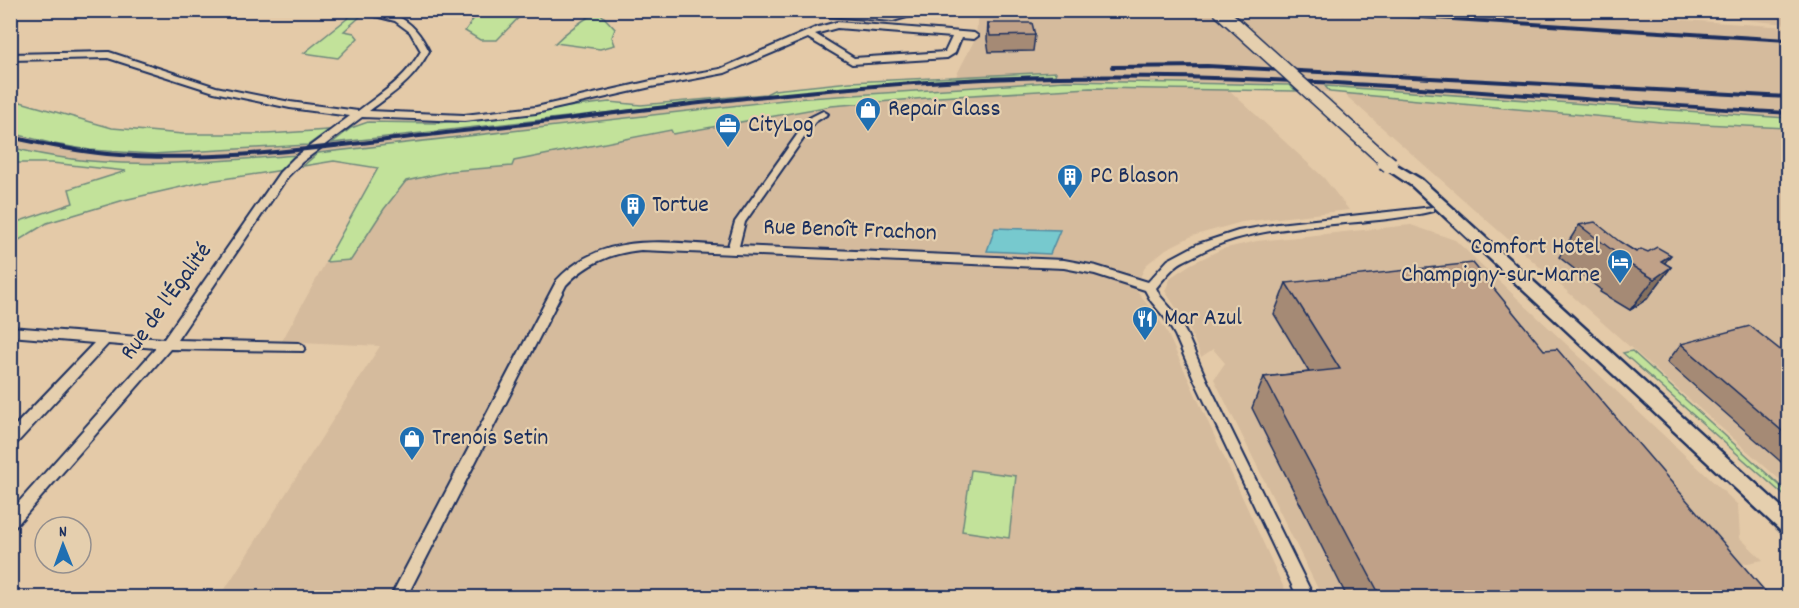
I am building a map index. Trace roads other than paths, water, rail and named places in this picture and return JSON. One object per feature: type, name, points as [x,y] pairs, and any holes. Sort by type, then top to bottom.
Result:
[{"type":"main road","points":[[1219,10],[1390,165],[1417,183],[1435,206],[1481,248],[1527,285]]},
{"type":"main road","points":[[1435,206],[1567,321],[1788,525]]},
{"type":"main road","points":[[1481,248],[1512,282],[1567,321]]},
{"type":"street","name":"Rue de l'Égalité","points":[[10,523],[167,344],[284,174],[298,160],[401,83],[415,69],[425,51],[412,27],[392,16],[355,10]]},
{"type":"street","points":[[787,10],[888,18],[903,17],[927,10]]},
{"type":"street","points":[[818,30],[814,27],[819,13]]},
{"type":"street","points":[[884,28],[888,18]]},
{"type":"street","points":[[10,57],[109,55],[214,89],[240,95],[343,113],[465,118],[536,110],[651,84],[722,71],[818,30],[844,24],[974,36]]},
{"type":"street","points":[[808,34],[844,58],[861,61],[947,55],[951,53],[957,35]]},
{"type":"street","points":[[733,249],[740,222],[812,120],[823,114]]},
{"type":"street","points":[[1306,597],[1201,381],[1182,336],[1170,315],[1155,298],[1150,287],[1157,276],[1169,266],[1188,253],[1216,241],[1247,233],[1435,206]]},
{"type":"street","name":"Rue Benoît Frachon","points":[[398,597],[561,283],[571,271],[587,260],[611,250],[628,247],[733,249],[1064,264],[1096,270],[1150,287]]},
{"type":"street","points":[[10,330],[167,344],[299,348]]},
{"type":"street","points":[[10,441],[105,339]]},
{"type":"water","points":[[995,228],[1060,230],[1050,254],[987,251]]},
{"type":"railway","points":[[1308,10],[1788,40]]},
{"type":"railway","points":[[1112,67],[1207,66],[1788,97]]},
{"type":"railway","points":[[10,137],[107,154],[148,157],[231,155],[314,148],[692,104],[882,85],[1051,77],[1157,77],[1367,85],[1788,113]]},
{"type":"place","name":"Repair Glass","points":[[868,133]]},
{"type":"place","name":"CityLog","points":[[728,149]]},
{"type":"place","name":"PC Blason","points":[[1070,200]]},
{"type":"place","name":"Tortue","points":[[633,229]]},
{"type":"place","name":"Comfort Hotel Champigny-sur-Marne","points":[[1620,285]]},
{"type":"place","name":"Mar Azul","points":[[1145,342]]},
{"type":"place","name":"Trenois Setin","points":[[412,462]]}]
